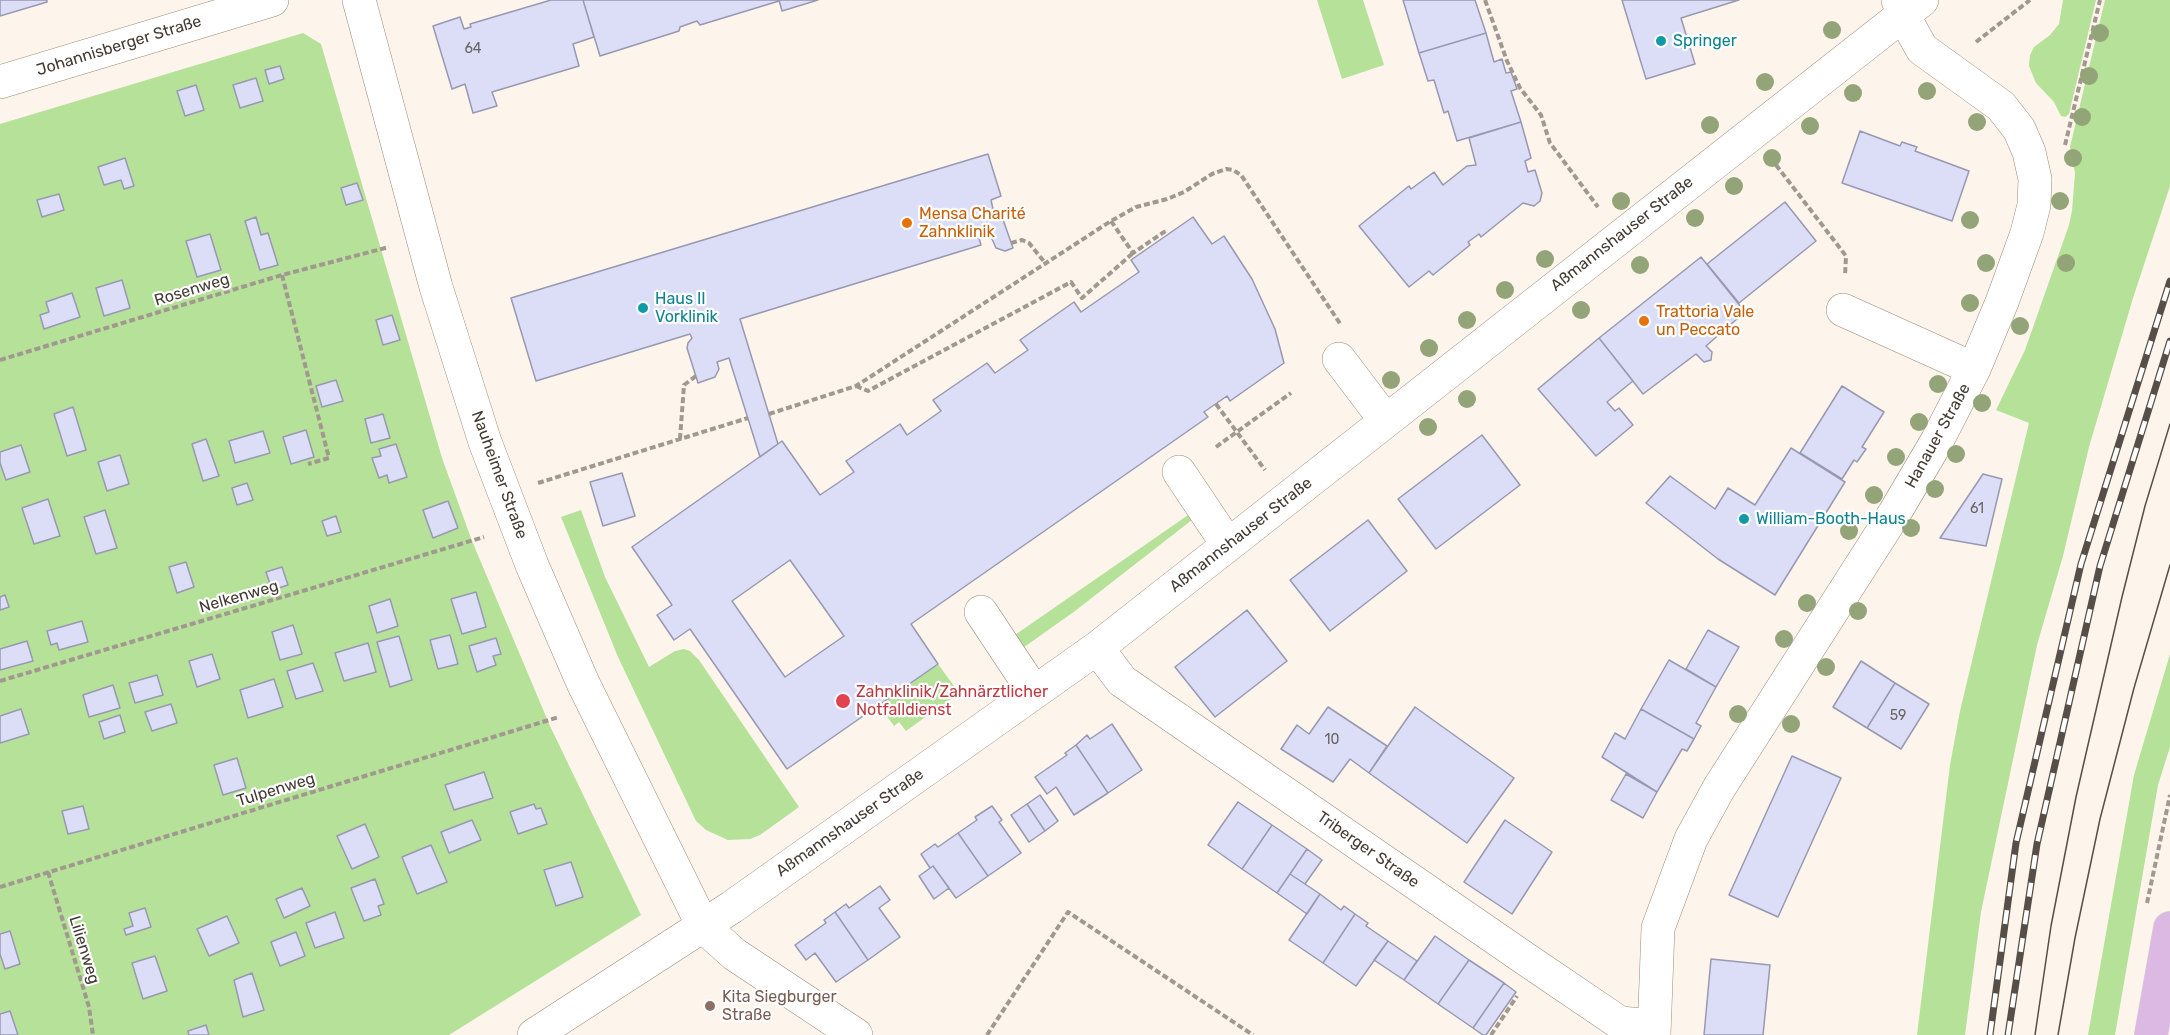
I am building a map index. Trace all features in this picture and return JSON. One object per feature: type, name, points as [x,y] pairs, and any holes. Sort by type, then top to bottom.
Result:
[{"type":"main road","points":[[2151,1035],[2170,928]]},
{"type":"street","name":"Johannisberger Straße","points":[[0,82],[272,0]]},
{"type":"street","name":"Nauheimer Straße","points":[[359,0],[436,287],[485,442],[532,565],[583,683],[703,926]]},
{"type":"street","name":"Aßmannshauser Straße","points":[[534,1035],[703,926],[1097,648],[1908,5]]},
{"type":"street","name":"Hanauer Straße","points":[[1654,1030],[1658,928],[1691,839],[1719,788],[1894,514],[1937,441],[1974,369],[2027,233],[2034,205],[2035,179],[2029,152],[2019,129],[2001,106],[1922,49],[1908,5]]},
{"type":"street","points":[[1843,310],[1974,369]]},
{"type":"street","points":[[1342,344],[1386,421]]},
{"type":"street","points":[[1179,472],[1228,545]]},
{"type":"street","points":[[981,612],[1034,692]]},
{"type":"street","name":"Triberger Straße","points":[[1097,648],[1122,681],[1530,962],[1620,1023],[1654,1030]]},
{"type":"street","points":[[703,926],[734,954],[856,1035]]},
{"type":"path","points":[[1485,0],[1507,61],[1520,88],[1541,115],[1550,143],[1598,207]]},
{"type":"path","points":[[1976,42],[2030,0]]},
{"type":"path","points":[[2063,155],[2100,0]]},
{"type":"path","points":[[1776,165],[1846,256],[1843,310]]},
{"type":"path","points":[[769,414],[856,386],[1112,221],[1136,207],[1184,192],[1212,174],[1226,169],[1241,175],[1342,344]]},
{"type":"path","points":[[1112,221],[1133,253]]},
{"type":"path","points":[[856,386],[868,391],[1071,282],[1082,298],[1133,253],[1167,230]]},
{"type":"path","points":[[1011,243],[1022,240],[1029,243],[1046,264]]},
{"type":"path","name":"Rosenweg","points":[[0,360],[282,275],[393,246]]},
{"type":"path","points":[[282,275],[328,458],[308,465]]},
{"type":"path","points":[[680,439],[684,385],[696,376]]},
{"type":"path","points":[[1216,447],[1291,393]]},
{"type":"path","points":[[1216,404],[1265,470]]},
{"type":"path","points":[[537,484],[748,418]]},
{"type":"path","name":"Nelkenweg","points":[[0,681],[485,537]]},
{"type":"path","name":"Tulpenweg","points":[[0,887],[559,717]]},
{"type":"path","name":"Lilienweg","points":[[48,872],[89,1007],[93,1035]]},
{"type":"path","points":[[987,1035],[1068,912],[1252,1035]]},
{"type":"path","points":[[1491,1035],[1519,994],[1517,981],[1530,962]]},
{"type":"green space","points":[[1317,0],[1363,0],[1384,65],[1342,79]]},
{"type":"green space","points":[[2063,0],[2096,0],[2069,114],[2065,117],[2061,116],[2054,102],[2036,83],[2029,66],[2030,55],[2034,47],[2050,35],[2059,24]]},
{"type":"green space","points":[[2105,0],[2170,0],[2170,186],[2133,298],[2089,447],[2063,556],[2037,645],[1981,912],[1965,1035],[1917,1035],[1950,765],[1960,711],[2029,423],[1996,410],[2025,350],[2069,225],[2075,173],[2070,147]]},
{"type":"green space","points":[[303,33],[321,44],[442,458],[472,541],[550,726],[641,915],[449,1035],[0,1035],[0,124]]},
{"type":"green space","points":[[581,510],[605,577],[649,667],[675,651],[684,649],[690,651],[699,660],[799,807],[760,835],[750,839],[728,840],[706,830],[696,821],[618,657],[561,517]]},
{"type":"green space","points":[[1194,511],[1197,516],[1075,611],[1020,650],[1012,637]]},
{"type":"green space","points":[[2170,654],[2170,747],[2158,785],[2115,1035],[2088,1035],[2134,775]]},
{"type":"green space","points":[[938,664],[959,693],[906,731],[899,722],[894,726],[879,705]]},
{"type":"building","points":[[0,0],[47,0],[47,2],[0,16]]},
{"type":"building","points":[[551,0],[583,0],[594,37],[573,44],[579,66],[492,92],[497,106],[473,113],[465,84],[452,89],[433,26],[460,17],[464,29],[471,27],[470,24]]},
{"type":"building","points":[[583,0],[779,1],[700,25],[697,21],[680,27],[679,31],[600,56]]},
{"type":"building","points":[[779,0],[818,0],[782,11]]},
{"type":"building","points":[[1403,0],[1475,0],[1486,33],[1419,53]]},
{"type":"building","name":"Springer","points":[[1622,0],[1739,0],[1681,18],[1695,64],[1646,79]]},
{"type":"building","points":[[1486,33],[1494,62],[1502,59],[1506,73],[1511,72],[1517,89],[1511,91],[1521,122],[1457,141],[1448,111],[1444,113],[1434,80],[1428,81],[1419,53]]},
{"type":"building","points":[[280,66],[284,79],[269,84],[265,70]]},
{"type":"building","points":[[256,78],[263,101],[240,108],[233,85]]},
{"type":"building","points":[[196,85],[204,110],[185,116],[177,91]]},
{"type":"building","points":[[1521,122],[1531,158],[1525,161],[1528,172],[1535,170],[1542,193],[1540,201],[1534,206],[1523,203],[1481,237],[1479,234],[1468,242],[1470,245],[1433,275],[1429,271],[1409,287],[1359,226],[1409,186],[1411,189],[1434,172],[1443,185],[1467,166],[1476,165],[1469,138]]},
{"type":"building","points":[[1860,131],[1900,146],[1902,142],[1917,147],[1915,151],[1969,171],[1952,221],[1842,183]]},
{"type":"building","name":"Haus II Vorklinik","points":[[988,154],[1001,196],[991,200],[993,209],[1000,211],[1013,248],[1005,251],[996,248],[989,232],[978,235],[981,245],[740,319],[778,444],[760,457],[729,358],[717,362],[719,369],[715,377],[698,383],[687,348],[692,338],[690,334],[536,381],[511,298]]},
{"type":"building","points":[[125,158],[134,186],[124,189],[121,180],[104,185],[98,167]]},
{"type":"building","points":[[357,183],[363,200],[346,205],[341,188]]},
{"type":"building","points":[[59,194],[64,210],[42,217],[37,200]]},
{"type":"building","points":[[1785,202],[1816,241],[1739,303],[1707,264]]},
{"type":"building","points":[[256,217],[261,235],[268,233],[278,265],[260,270],[245,221]]},
{"type":"building","points":[[1193,217],[1212,244],[1224,236],[1252,279],[1275,329],[1284,363],[1230,401],[1227,396],[1204,412],[1208,417],[911,624],[938,664],[787,769],[690,629],[674,640],[657,615],[672,605],[632,547],[782,441],[820,495],[854,472],[846,461],[900,424],[907,435],[941,411],[933,400],[987,363],[995,373],[1028,350],[1020,340],[1074,302],[1081,312],[1139,272],[1131,260]],"holes":[[[790,560],[844,636],[785,677],[732,601]]]},
{"type":"building","points":[[210,234],[221,270],[197,277],[186,241]]},
{"type":"building","points":[[1701,257],[1745,312],[1706,346],[1712,352],[1711,360],[1704,362],[1696,354],[1643,394],[1599,338]]},
{"type":"building","points":[[122,280],[130,308],[104,316],[96,288]]},
{"type":"building","points":[[72,293],[80,317],[44,329],[40,315],[49,312],[46,302]]},
{"type":"building","points":[[392,315],[400,340],[383,345],[376,320]]},
{"type":"building","points":[[1599,338],[1633,381],[1607,402],[1615,411],[1619,408],[1633,425],[1596,456],[1538,389]]},
{"type":"building","points":[[336,380],[343,401],[322,407],[316,386]]},
{"type":"building","points":[[1842,386],[1884,412],[1862,447],[1866,449],[1857,462],[1854,460],[1842,479],[1800,453]]},
{"type":"building","points":[[73,407],[86,450],[67,456],[54,414]]},
{"type":"building","points":[[383,414],[390,438],[371,443],[365,419]]},
{"type":"building","points":[[306,430],[314,457],[291,464],[283,437]]},
{"type":"building","points":[[263,431],[270,453],[235,463],[229,441]]},
{"type":"building","points":[[1482,435],[1520,485],[1436,549],[1398,499]]},
{"type":"building","points":[[206,439],[219,476],[203,481],[192,444]]},
{"type":"building","points":[[396,444],[407,477],[389,483],[387,475],[379,478],[372,458],[381,456],[379,449]]},
{"type":"building","points":[[21,445],[30,472],[6,480],[0,463],[0,452]]},
{"type":"building","name":"William-Booth-Haus","points":[[1791,448],[1845,482],[1775,595],[1718,559],[1646,503],[1670,476],[1715,509],[1728,488],[1755,505]]},
{"type":"building","points":[[120,455],[129,484],[107,491],[98,462]]},
{"type":"building","points":[[622,473],[635,516],[603,526],[590,482]]},
{"type":"building","points":[[1983,474],[2002,479],[1986,546],[1940,538]]},
{"type":"building","points":[[247,483],[253,500],[237,505],[232,488]]},
{"type":"building","points":[[48,499],[60,536],[34,544],[22,508]]},
{"type":"building","points":[[448,501],[458,528],[433,538],[423,510]]},
{"type":"building","points":[[105,510],[117,548],[96,554],[84,517]]},
{"type":"building","points":[[336,516],[341,532],[327,536],[322,521]]},
{"type":"building","points":[[1368,520],[1407,571],[1330,631],[1290,580]]},
{"type":"building","points":[[186,562],[194,587],[177,593],[169,567]]},
{"type":"building","points":[[282,567],[288,585],[272,590],[266,572]]},
{"type":"building","points":[[476,592],[486,627],[462,634],[451,599]]},
{"type":"building","points":[[5,595],[9,607],[0,610],[0,597]]},
{"type":"building","points":[[390,599],[398,626],[377,633],[369,606]]},
{"type":"building","points":[[1247,610],[1287,661],[1215,717],[1175,667]]},
{"type":"building","points":[[82,621],[88,642],[59,650],[57,643],[51,645],[47,631]]},
{"type":"building","points":[[293,625],[302,654],[280,660],[272,632]]},
{"type":"building","points":[[1708,630],[1739,647],[1716,687],[1686,669]]},
{"type":"building","points":[[450,635],[458,664],[438,669],[430,640]]},
{"type":"building","points":[[399,636],[412,680],[390,687],[377,642]]},
{"type":"building","points":[[496,638],[501,654],[493,656],[496,665],[477,672],[469,646]]},
{"type":"building","points":[[27,641],[33,661],[0,670],[0,649]]},
{"type":"building","points":[[368,643],[376,672],[344,681],[335,653]]},
{"type":"building","points":[[212,654],[220,679],[197,687],[189,661]]},
{"type":"building","points":[[1669,660],[1716,687],[1696,723],[1701,726],[1694,739],[1641,709]]},
{"type":"building","points":[[1861,661],[1895,683],[1867,728],[1833,707]]},
{"type":"building","points":[[313,663],[323,691],[296,699],[287,671]]},
{"type":"building","points":[[157,675],[163,695],[135,703],[129,683]]},
{"type":"building","points":[[274,679],[283,707],[248,718],[240,690]]},
{"type":"building","points":[[1895,683],[1929,704],[1901,749],[1867,728]]},
{"type":"building","points":[[113,685],[120,708],[89,717],[83,695]]},
{"type":"building","points":[[171,704],[177,723],[152,731],[145,712]]},
{"type":"building","points":[[1328,707],[1387,746],[1369,773],[1350,759],[1333,782],[1281,749],[1297,725],[1309,734]]},
{"type":"building","points":[[1415,707],[1514,778],[1467,843],[1369,773]]},
{"type":"building","points":[[21,709],[29,734],[0,743],[0,716]]},
{"type":"building","points":[[1641,709],[1694,739],[1687,751],[1682,749],[1657,792],[1602,757],[1615,733],[1625,739]]},
{"type":"building","points":[[120,715],[125,732],[104,739],[99,722]]},
{"type":"building","points":[[1112,724],[1142,770],[1108,793],[1076,745],[1087,735],[1090,739]]},
{"type":"building","points":[[1076,745],[1108,793],[1074,815],[1056,787],[1047,794],[1035,777],[1067,755],[1065,753]]},
{"type":"building","points":[[1792,756],[1841,778],[1778,917],[1729,895]]},
{"type":"building","points":[[237,758],[246,788],[223,795],[214,765]]},
{"type":"building","points":[[484,772],[493,798],[454,810],[445,785]]},
{"type":"building","points":[[1626,774],[1657,792],[1643,818],[1611,800]]},
{"type":"building","points":[[1040,795],[1058,821],[1045,831],[1027,804]]},
{"type":"building","points":[[1238,802],[1272,825],[1242,869],[1208,845]]},
{"type":"building","points":[[534,804],[536,809],[541,808],[547,824],[518,834],[510,812]]},
{"type":"building","points":[[1027,804],[1045,831],[1029,842],[1011,815]]},
{"type":"building","points":[[83,806],[89,829],[68,834],[62,811]]},
{"type":"building","points":[[992,806],[1002,820],[999,822],[1021,853],[988,876],[958,833],[977,820],[975,817]]},
{"type":"building","points":[[472,820],[481,840],[449,853],[441,832]]},
{"type":"building","points":[[1505,820],[1552,852],[1512,914],[1464,882]]},
{"type":"building","points":[[365,824],[379,857],[352,869],[337,836]]},
{"type":"building","points":[[1272,825],[1307,849],[1277,893],[1242,869]]},
{"type":"building","points":[[958,833],[988,876],[956,898],[933,866],[930,868],[921,854],[935,844],[938,847]]},
{"type":"building","points":[[431,845],[447,882],[417,894],[402,857]]},
{"type":"building","points":[[1307,849],[1322,860],[1305,884],[1290,874]]},
{"type":"building","points":[[571,862],[583,897],[556,906],[544,870]]},
{"type":"building","points":[[933,866],[949,888],[934,899],[919,876]]},
{"type":"building","points":[[1290,874],[1320,894],[1307,914],[1277,893]]},
{"type":"building","points":[[375,879],[384,904],[378,906],[381,915],[364,921],[351,888]]},
{"type":"building","points":[[880,886],[890,900],[879,908],[900,937],[868,960],[835,912],[846,904],[849,908]]},
{"type":"building","points":[[302,888],[310,906],[284,918],[276,899]]},
{"type":"building","points":[[1320,894],[1341,910],[1344,906],[1355,914],[1323,963],[1289,940]]},
{"type":"building","points":[[145,908],[151,927],[126,935],[124,929],[133,926],[129,913]]},
{"type":"building","points":[[335,912],[344,938],[315,948],[306,923]]},
{"type":"building","points":[[835,912],[868,960],[836,982],[815,953],[806,960],[795,945],[826,923],[824,920]]},
{"type":"building","points":[[1355,914],[1368,923],[1366,926],[1388,941],[1356,986],[1323,963]]},
{"type":"building","points":[[227,916],[239,943],[209,956],[197,929]]},
{"type":"building","points":[[10,931],[20,964],[5,969],[0,954],[0,934]]},
{"type":"building","points":[[296,932],[305,956],[280,966],[271,942]]},
{"type":"building","points":[[1435,936],[1469,960],[1438,1004],[1404,980]]},
{"type":"building","points":[[1388,941],[1417,961],[1404,980],[1374,960]]},
{"type":"building","points":[[155,956],[167,991],[143,999],[132,963]]},
{"type":"building","points":[[1711,959],[1770,965],[1763,1035],[1704,1035]]},
{"type":"building","points":[[1469,960],[1504,983],[1473,1028],[1438,1004]]},
{"type":"building","points":[[252,973],[264,1010],[243,1017],[234,980]]},
{"type":"building","points":[[1504,983],[1516,992],[1486,1035],[1483,1035],[1473,1028]]},
{"type":"building","points":[[10,1011],[18,1035],[0,1035],[0,1014]]},
{"type":"building","points":[[206,1025],[209,1035],[189,1035],[188,1031]]},
{"type":"tram line","points":[[2035,1035],[2051,926],[2076,797],[2122,597],[2145,506],[2170,424]]},
{"type":"tram line","points":[[2058,1035],[2075,938],[2100,819],[2134,688],[2170,565]]},
{"type":"railway","points":[[1990,1035],[2016,843],[2081,564],[2170,281]]},
{"type":"railway","points":[[2008,1035],[2037,844],[2100,566],[2170,341]]},
{"type":"place","name":"Springer","points":[[1661,41]]},
{"type":"place","name":"Mensa Charité Zahnklinik","points":[[907,223]]},
{"type":"place","name":"Haus II Vorklinik","points":[[643,308]]},
{"type":"place","name":"Trattoria Vale un Peccato","points":[[1644,321]]},
{"type":"place","name":"William-Booth-Haus","points":[[1744,519]]},
{"type":"place","name":"Zahnklinik/Zahnärztlicher Notfalldienst","points":[[843,701]]},
{"type":"place","name":"Kita Siegburger Straße","points":[[710,1006]]}]
